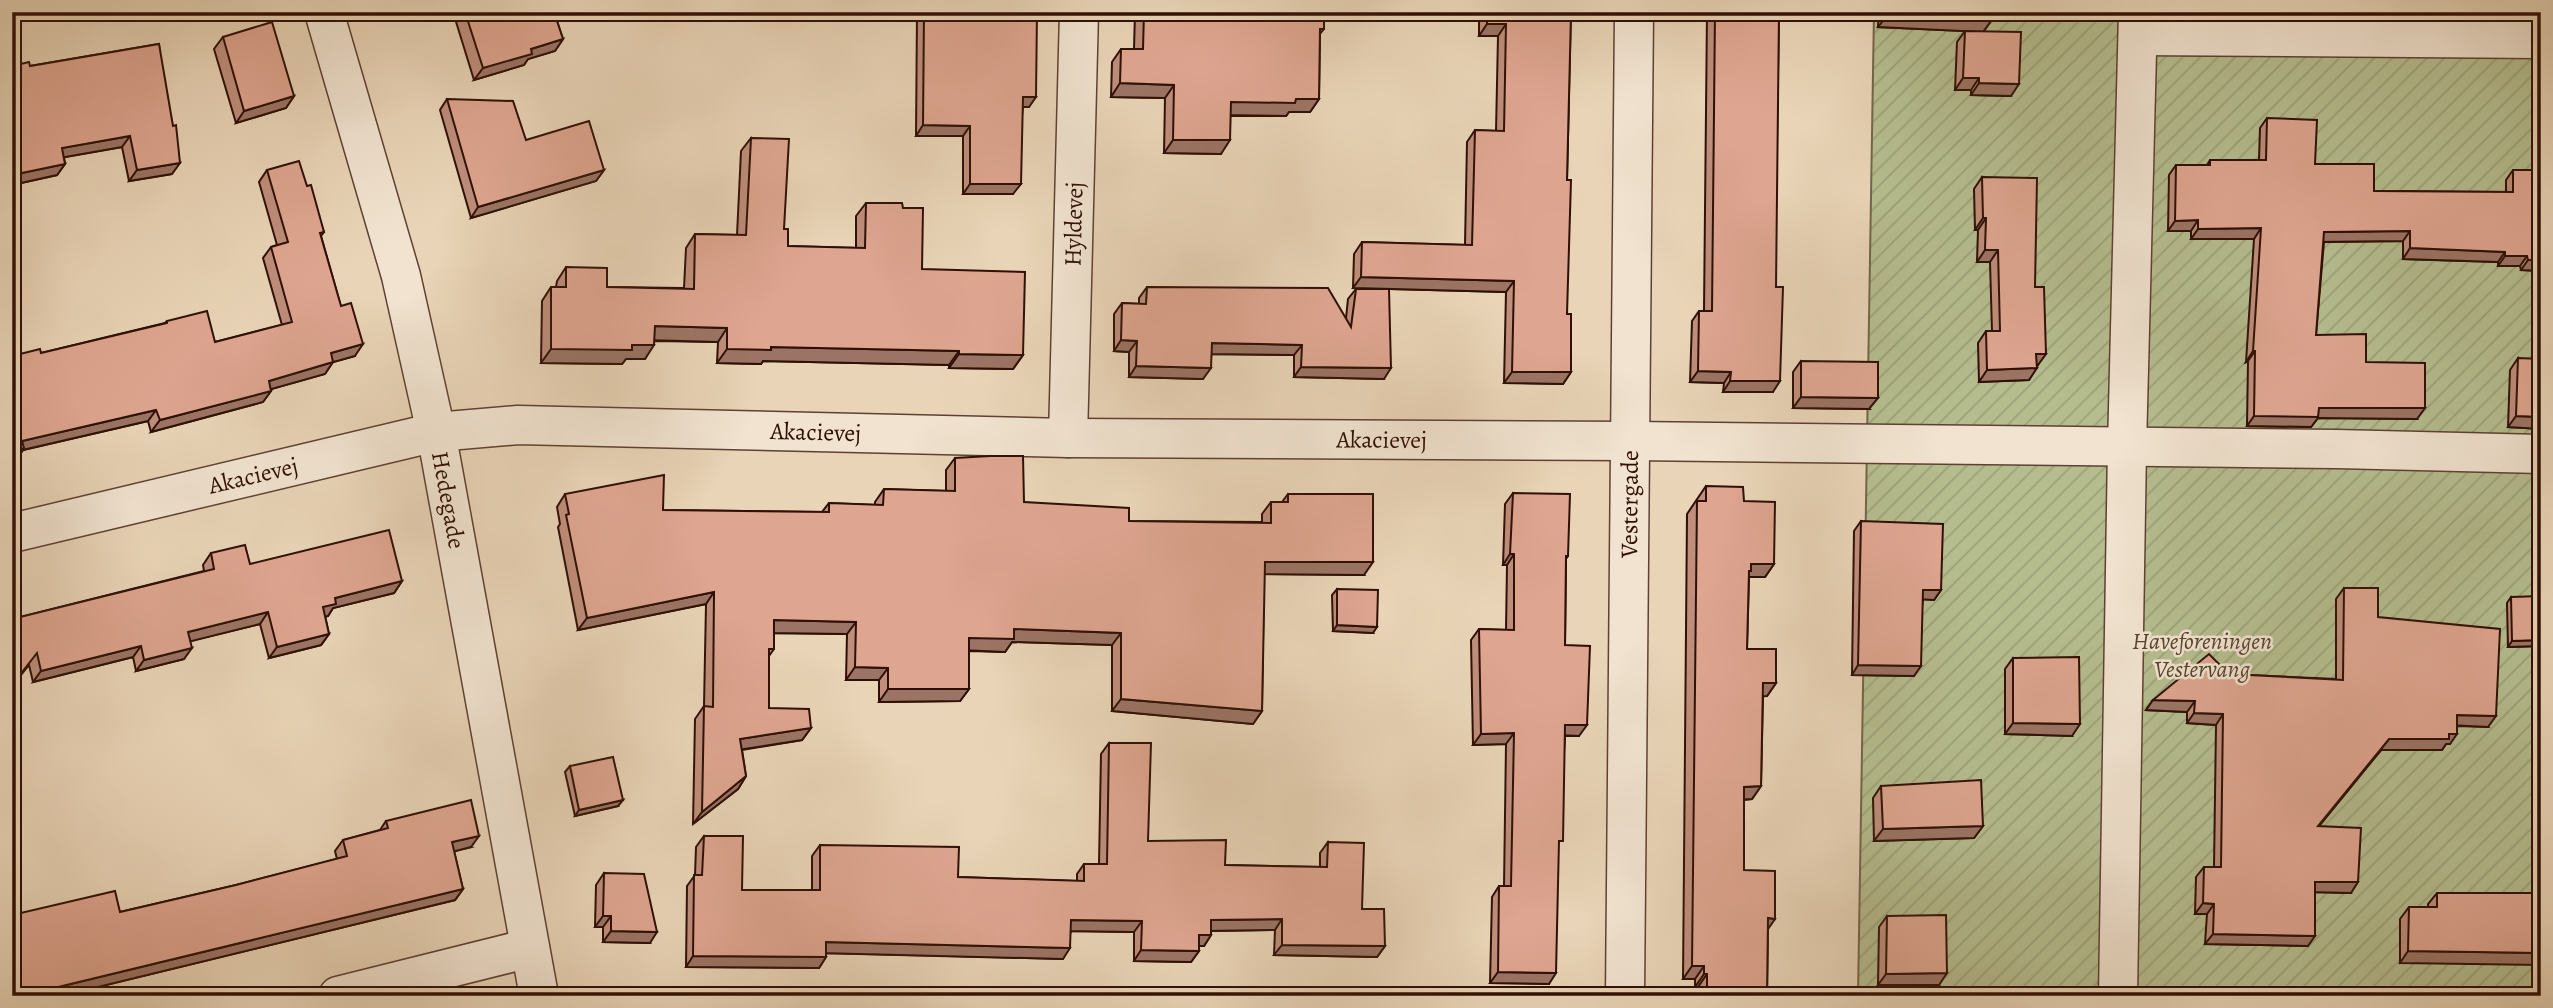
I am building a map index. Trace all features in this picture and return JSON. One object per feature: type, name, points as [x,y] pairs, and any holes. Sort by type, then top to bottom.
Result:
[{"type":"street","name":"Hedegade","points":[[324,12],[401,276],[436,432],[540,996]]},
{"type":"street","name":"Hyldevej","points":[[1068,438],[1079,12]]},
{"type":"street","name":"Vestergade","points":[[1625,996],[1634,12]]},
{"type":"street","points":[[2118,996],[2127,448],[2138,24],[2541,39]]},
{"type":"street","name":"Akacievej","points":[[12,533],[436,432],[518,425],[1068,438],[1632,441]]},
{"type":"street","points":[[1632,441],[2541,454]]},
{"type":"street","points":[[338,996],[530,948]]},
{"type":"green space","name":"Haveforeningen Vestervang","points":[[1874,12],[2541,12],[2541,996],[1858,996]]},
{"type":"building","points":[[465,12],[554,12],[563,39],[531,49],[532,54],[483,68]]},
{"type":"building","points":[[924,12],[1037,12],[1036,97],[1023,97],[1021,184],[970,184],[970,126],[923,125]]},
{"type":"building","points":[[1144,12],[1324,12],[1324,29],[1320,29],[1319,99],[1296,99],[1295,103],[1231,102],[1230,140],[1173,140],[1174,85],[1120,83],[1121,49],[1143,49]]},
{"type":"building","points":[[1487,12],[1571,12],[1567,180],[1571,180],[1567,314],[1571,314],[1571,372],[1512,372],[1514,281],[1361,277],[1362,242],[1472,245],[1475,130],[1504,131],[1506,24],[1487,24]]},
{"type":"building","points":[[1715,12],[1779,12],[1776,287],[1783,287],[1780,381],[1730,381],[1731,372],[1698,371],[1699,311],[1712,311]]},
{"type":"building","points":[[1886,12],[1991,12],[1991,21],[1886,17]]},
{"type":"building","points":[[272,22],[294,96],[244,111],[223,37]]},
{"type":"building","points":[[1965,31],[2021,32],[2019,84],[1979,83],[1979,78],[1963,78]]},
{"type":"building","points":[[159,44],[173,126],[176,125],[180,163],[137,170],[130,136],[62,148],[65,164],[12,175],[12,66],[29,62],[30,66]]},
{"type":"building","points":[[447,99],[513,101],[526,140],[589,121],[604,170],[478,207]]},
{"type":"building","points":[[2267,118],[2317,120],[2315,164],[2374,164],[2374,191],[2513,192],[2513,170],[2541,170],[2541,260],[2528,260],[2527,256],[2505,256],[2505,252],[2410,248],[2410,231],[2324,232],[2316,335],[2366,334],[2366,362],[2425,363],[2425,408],[2319,408],[2318,417],[2254,416],[2253,351],[2261,228],[2198,229],[2198,220],[2175,221],[2176,165],[2210,165],[2210,160],[2266,160]]},
{"type":"building","points":[[751,138],[789,139],[784,229],[788,229],[788,246],[865,248],[866,203],[902,203],[903,208],[923,208],[922,269],[1025,272],[1023,355],[771,347],[771,350],[727,349],[727,328],[655,326],[654,345],[632,345],[632,350],[551,349],[551,287],[566,287],[566,267],[607,268],[607,287],[694,289],[695,234],[746,235]]},
{"type":"building","points":[[299,161],[307,186],[311,185],[324,232],[320,233],[341,306],[351,303],[363,344],[331,353],[333,362],[269,381],[271,391],[160,420],[156,410],[22,441],[24,448],[12,451],[12,356],[40,349],[41,353],[207,311],[215,342],[292,322],[271,247],[288,242],[267,170]]},
{"type":"building","points":[[1982,177],[2037,178],[2035,287],[2044,287],[2046,354],[2036,354],[2037,368],[1987,370],[1986,331],[2000,331],[1998,250],[1985,250],[1986,218],[1983,218]]},
{"type":"building","points":[[1147,287],[1328,288],[1351,327],[1356,289],[1389,289],[1391,368],[1301,367],[1302,345],[1212,343],[1211,368],[1136,366],[1137,341],[1121,340],[1122,303],[1146,304]]},
{"type":"building","points":[[2518,358],[2541,359],[2541,417],[2516,416]]},
{"type":"building","points":[[1801,361],[1878,362],[1878,398],[1801,397]]},
{"type":"building","points":[[1023,456],[1024,502],[1129,508],[1129,521],[1271,523],[1271,502],[1288,502],[1288,494],[1373,494],[1373,562],[1265,562],[1262,711],[1121,699],[1121,633],[1014,629],[1014,639],[969,638],[969,689],[888,689],[888,668],[855,667],[856,622],[774,620],[774,649],[769,649],[769,708],[809,709],[811,728],[740,739],[746,776],[702,812],[704,706],[713,707],[714,592],[587,618],[566,515],[569,514],[565,494],[664,475],[663,510],[829,512],[829,503],[883,505],[884,489],[955,491],[955,458]]},
{"type":"building","points":[[1706,486],[1743,487],[1744,501],[1775,502],[1774,564],[1751,564],[1749,571],[1747,649],[1776,649],[1776,683],[1763,683],[1761,786],[1744,787],[1744,870],[1775,871],[1775,919],[1768,918],[1767,996],[1707,996],[1707,974],[1704,974],[1704,966],[1692,966],[1697,501],[1706,501]]},
{"type":"building","points":[[1513,493],[1570,494],[1565,645],[1590,646],[1587,725],[1565,725],[1563,841],[1559,841],[1556,973],[1498,972],[1499,886],[1511,886],[1514,733],[1481,734],[1479,629],[1514,630],[1514,554],[1510,554]]},
{"type":"building","points":[[1861,521],[1943,524],[1941,590],[1923,590],[1921,666],[1858,665]]},
{"type":"building","points":[[389,530],[402,581],[335,598],[336,604],[323,607],[329,634],[277,647],[268,612],[188,632],[192,648],[144,660],[141,646],[41,671],[37,653],[12,685],[12,619],[214,569],[211,553],[245,545],[250,564]]},
{"type":"building","points":[[2344,588],[2378,588],[2378,617],[2500,629],[2496,716],[2457,715],[2457,734],[2449,734],[2449,739],[2389,739],[2318,826],[2361,828],[2358,882],[2315,882],[2315,936],[2213,934],[2214,904],[2203,903],[2204,867],[2221,867],[2223,714],[2194,713],[2195,701],[2153,700],[2209,654],[2229,674],[2343,680]]},
{"type":"building","points":[[1337,589],[1378,590],[1377,627],[1337,625]]},
{"type":"building","points":[[2541,596],[2541,640],[2512,641],[2511,597]]},
{"type":"building","points":[[2079,657],[2080,724],[2013,723],[2013,658]]},
{"type":"building","points":[[1109,743],[1151,743],[1148,841],[1226,840],[1225,865],[1327,867],[1328,842],[1364,843],[1362,909],[1384,909],[1385,946],[1282,945],[1282,919],[1211,920],[1211,935],[1199,935],[1199,951],[1141,950],[1142,921],[1071,920],[1070,948],[826,942],[826,957],[693,956],[694,875],[702,875],[704,836],[743,836],[742,890],[820,890],[820,845],[959,847],[958,877],[1084,881],[1084,864],[1107,864]]},
{"type":"building","points":[[613,757],[623,800],[579,810],[570,766]]},
{"type":"building","points":[[1981,780],[1983,826],[1883,829],[1881,786]]},
{"type":"building","points":[[471,800],[479,836],[452,842],[463,889],[12,996],[12,915],[115,891],[120,912],[236,885],[347,856],[343,840],[388,828],[386,821]]},
{"type":"building","points":[[604,873],[644,874],[657,932],[611,931],[611,916],[603,916]]},
{"type":"building","points":[[2437,893],[2541,893],[2541,953],[2408,951],[2409,907],[2437,907]]},
{"type":"building","points":[[1946,915],[1947,973],[1886,974],[1887,916]]}]
